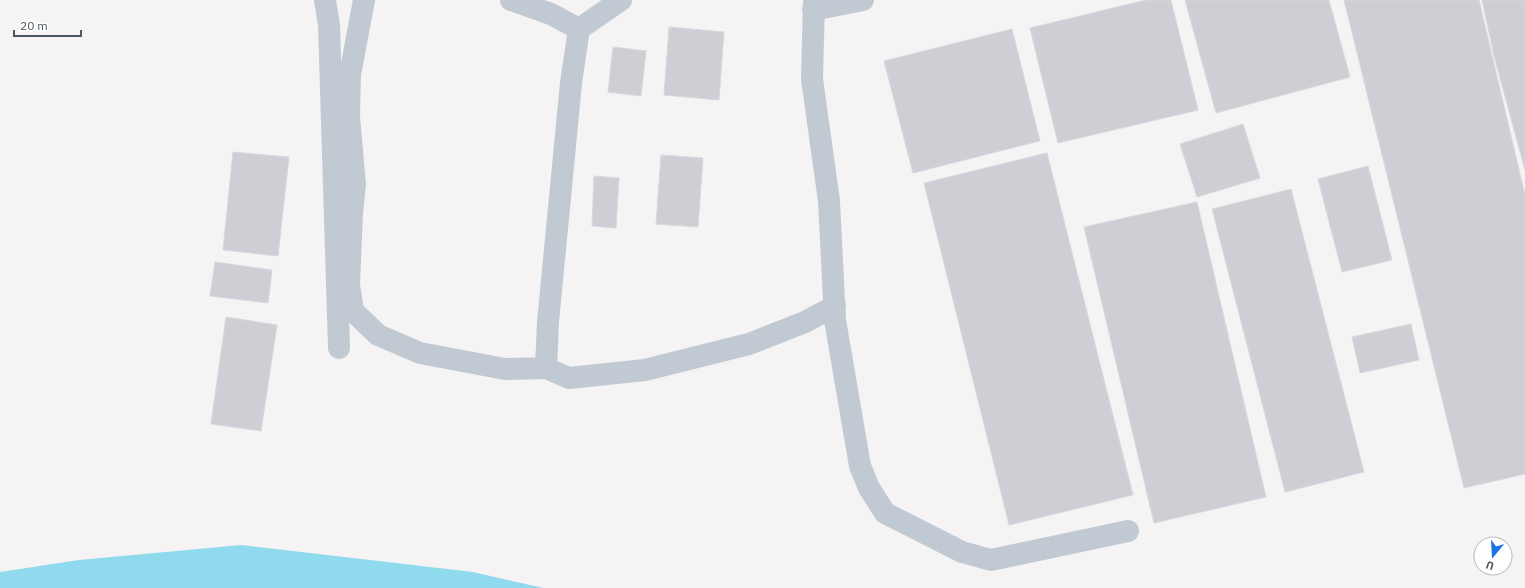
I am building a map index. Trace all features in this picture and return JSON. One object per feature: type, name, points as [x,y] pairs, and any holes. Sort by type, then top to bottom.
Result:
[{"type":"lane","points":[[325,0],[329,25],[339,348]]},
{"type":"lane","points":[[364,0],[350,75],[349,116],[355,184],[352,213],[349,285],[353,311],[378,335],[420,353],[505,369],[546,368],[569,378],[645,370],[749,344],[805,322],[835,306]]},
{"type":"lane","points":[[511,0],[551,14],[579,29]]},
{"type":"lane","points":[[546,368],[548,322],[571,83],[579,29],[621,0]]},
{"type":"lane","points":[[862,0],[814,5],[812,79],[829,201],[835,320],[860,466],[869,488],[885,513],[962,552],[991,560],[1128,531]]},
{"type":"water","points":[[241,545],[473,572],[543,588],[0,588],[0,572],[79,560]]},
{"type":"building","points":[[1146,0],[1171,0],[1198,110],[1058,143],[1030,28]]},
{"type":"building","points":[[1185,0],[1329,0],[1350,77],[1216,113]]},
{"type":"building","points":[[1344,0],[1479,0],[1525,195],[1525,474],[1464,488]]},
{"type":"building","points":[[1482,0],[1525,0],[1525,170],[1494,56]]},
{"type":"building","points":[[669,27],[724,32],[719,100],[664,95]]},
{"type":"building","points":[[1012,29],[1040,141],[913,173],[884,61]]},
{"type":"building","points":[[613,47],[646,51],[641,96],[608,92]]},
{"type":"building","points":[[1243,124],[1260,178],[1197,197],[1180,144]]},
{"type":"building","points":[[233,152],[289,157],[278,256],[223,250]]},
{"type":"building","points":[[1047,153],[1133,495],[1009,525],[924,183]]},
{"type":"building","points":[[661,155],[703,158],[698,227],[656,224]]},
{"type":"building","points":[[1368,166],[1392,260],[1342,272],[1318,179]]},
{"type":"building","points":[[594,176],[619,178],[616,228],[592,226]]},
{"type":"building","points":[[1291,189],[1364,472],[1285,492],[1212,209]]},
{"type":"building","points":[[1197,202],[1266,497],[1154,523],[1084,227]]},
{"type":"building","points":[[215,262],[272,270],[268,303],[210,296]]},
{"type":"building","points":[[226,317],[277,325],[261,431],[211,424]]},
{"type":"building","points":[[1411,324],[1419,360],[1360,373],[1352,337]]}]
